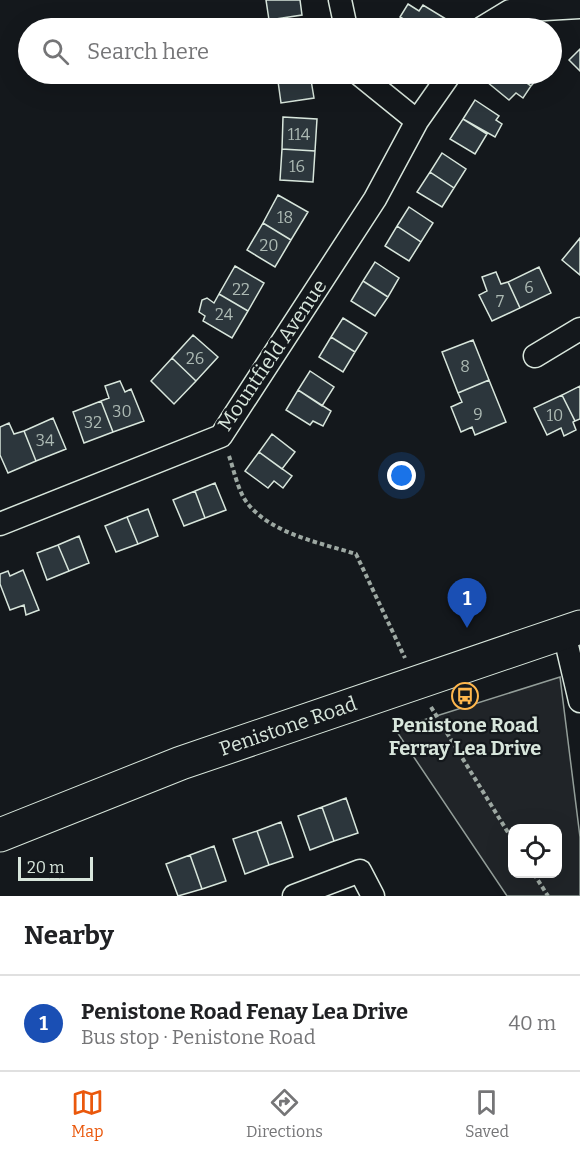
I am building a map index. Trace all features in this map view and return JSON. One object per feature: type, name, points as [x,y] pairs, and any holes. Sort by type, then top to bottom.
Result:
[{"type":"highway","name":"Penistone Road","points":[[0,835],[181,763],[572,630]]},
{"type":"street","points":[[340,0],[344,18]]},
{"type":"street","points":[[498,18],[510,10],[580,7]]},
{"type":"street","points":[[371,84],[417,121]]},
{"type":"street","name":"Mountfield Avenue","points":[[0,524],[221,436],[375,199],[417,121],[443,84]]},
{"type":"street","points":[[535,356],[580,329]]},
{"type":"street","points":[[572,630],[580,701]]},
{"type":"street","points":[[294,896],[360,871],[373,896]]},
{"type":"path","points":[[221,436],[247,503],[268,521],[300,536],[356,554],[417,683],[508,831]]},
{"type":"path","points":[[537,878],[548,896]]},
{"type":"shaded area","points":[[560,677],[580,837],[580,896],[507,896],[395,729]]},
{"type":"building","points":[[266,0],[300,0],[302,15],[269,18]]},
{"type":"building","points":[[408,4],[419,11],[423,5],[444,18],[402,18],[400,17]]},
{"type":"building","points":[[580,49],[580,71],[569,60]]},
{"type":"building","points":[[278,84],[312,84],[314,98],[281,103]]},
{"type":"building","points":[[489,84],[528,84],[531,86],[523,98],[516,93],[509,100]]},
{"type":"building","points":[[475,100],[499,116],[496,120],[502,124],[495,137],[463,119]]},
{"type":"building","points":[[283,117],[317,119],[315,151],[282,149]]},
{"type":"building","points":[[463,119],[487,134],[475,154],[450,139]]},
{"type":"building","points":[[282,149],[315,151],[313,182],[280,180]]},
{"type":"building","points":[[442,153],[466,169],[454,188],[430,172]]},
{"type":"building","points":[[430,172],[454,188],[442,207],[417,192]]},
{"type":"building","points":[[278,195],[308,212],[291,240],[263,223]]},
{"type":"building","points":[[409,207],[433,223],[421,242],[397,226]]},
{"type":"building","points":[[263,223],[291,240],[275,267],[247,250]]},
{"type":"building","points":[[397,226],[421,242],[409,261],[385,246]]},
{"type":"building","points":[[580,238],[580,275],[562,260]]},
{"type":"building","points":[[375,262],[399,278],[388,297],[363,281]]},
{"type":"building","points":[[235,266],[264,283],[248,311],[219,294]]},
{"type":"building","points":[[539,267],[551,293],[520,308],[508,282]]},
{"type":"building","points":[[496,272],[501,284],[508,282],[520,308],[492,321],[479,295],[487,291],[482,277]]},
{"type":"building","points":[[363,281],[388,297],[375,316],[351,301]]},
{"type":"building","points":[[219,294],[248,311],[232,338],[203,321],[205,316],[199,312],[202,300],[207,298],[214,303]]},
{"type":"building","points":[[343,318],[367,333],[355,352],[331,337]]},
{"type":"building","points":[[193,335],[218,357],[196,381],[172,358]]},
{"type":"building","points":[[331,337],[355,352],[343,372],[319,357]]},
{"type":"building","points":[[473,340],[489,380],[458,393],[442,352]]},
{"type":"building","points":[[172,358],[196,381],[174,404],[151,381]]},
{"type":"building","points":[[310,371],[334,387],[322,406],[298,390]]},
{"type":"building","points":[[489,380],[506,422],[475,435],[472,427],[461,432],[451,407],[462,402],[458,393]]},
{"type":"building","points":[[120,381],[125,392],[131,389],[144,421],[113,432],[101,401],[109,398],[105,386]]},
{"type":"building","points":[[580,386],[580,419],[575,421],[562,395]]},
{"type":"building","points":[[298,390],[331,411],[323,426],[313,421],[310,425],[286,410]]},
{"type":"building","points":[[562,395],[575,421],[573,422],[576,430],[564,436],[561,428],[547,435],[534,408]]},
{"type":"building","points":[[101,401],[113,432],[84,443],[73,412]]},
{"type":"building","points":[[53,418],[66,449],[36,461],[24,431]]},
{"type":"building","points":[[9,423],[14,434],[24,431],[36,461],[8,473],[0,455],[0,427]]},
{"type":"building","points":[[272,434],[295,452],[282,469],[259,452]]},
{"type":"building","points":[[259,452],[292,476],[283,488],[274,481],[268,488],[245,471]]},
{"type":"building","points":[[215,483],[226,510],[205,518],[195,491]]},
{"type":"building","points":[[195,491],[205,518],[184,526],[173,500]]},
{"type":"building","points":[[148,509],[158,536],[138,544],[127,517]]},
{"type":"building","points":[[127,517],[138,544],[116,552],[105,526]]},
{"type":"building","points":[[79,536],[89,563],[69,571],[58,545]]},
{"type":"building","points":[[58,545],[69,571],[47,580],[37,553]]},
{"type":"building","points":[[23,570],[39,610],[26,615],[24,605],[10,610],[0,584],[0,574],[8,571],[10,576]]},
{"type":"building","points":[[346,798],[358,833],[334,841],[322,807]]},
{"type":"building","points":[[322,807],[334,841],[310,850],[298,816]]},
{"type":"building","points":[[281,822],[293,857],[269,865],[257,831]]},
{"type":"building","points":[[257,831],[269,865],[245,874],[233,839]]},
{"type":"building","points":[[214,846],[226,881],[202,889],[190,855]]},
{"type":"building","points":[[190,855],[202,889],[178,896],[166,864]]},
{"type":"place","name":"Penistone Road Fenay Lea Drive","points":[[467,628]]},
{"type":"place","name":"Penistone Road Ferray Lea Drive","points":[[465,696]]}]
